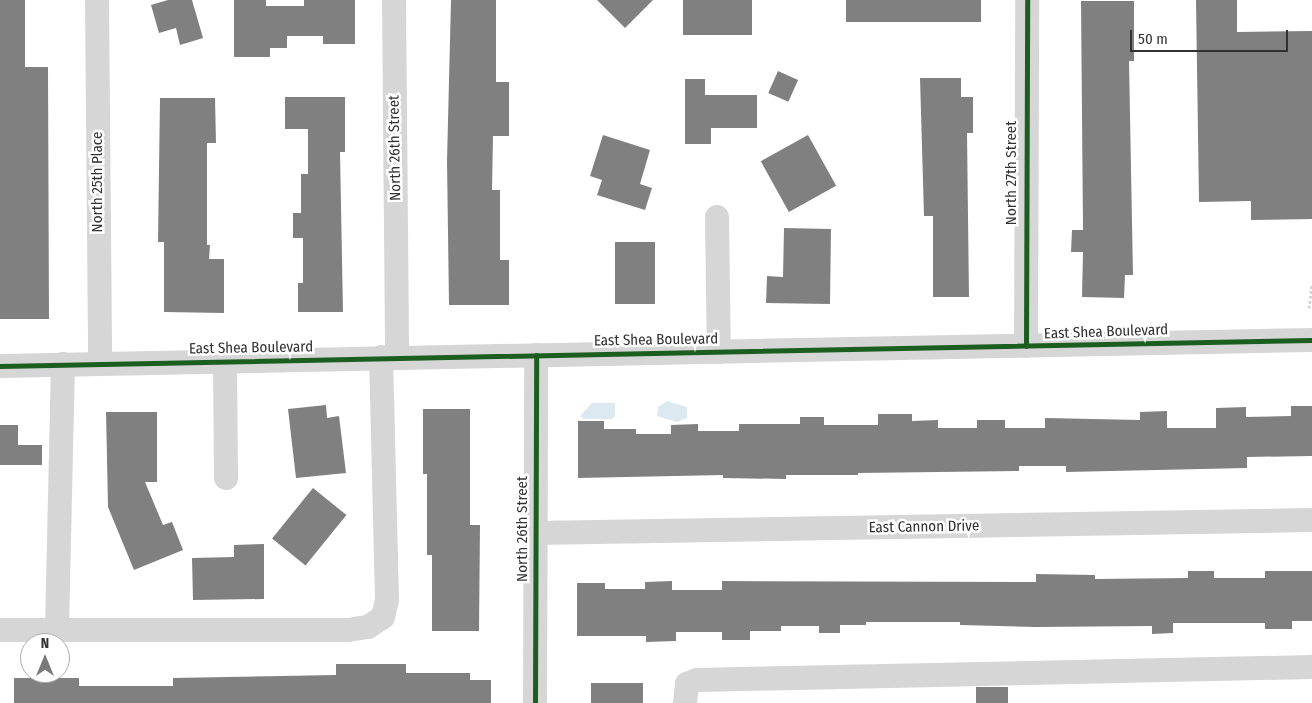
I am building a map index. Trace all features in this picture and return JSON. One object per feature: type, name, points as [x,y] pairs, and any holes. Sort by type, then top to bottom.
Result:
[{"type":"street","name":"North 25th Place","points":[[97,0],[100,364]]},
{"type":"street","name":"North 26th Street","points":[[0,630],[57,628],[348,630],[368,627],[383,617],[387,600],[394,0]]},
{"type":"street","name":"North 27th Street","points":[[1026,346],[1027,0]]},
{"type":"street","points":[[717,217],[719,352]]},
{"type":"street","name":"East Shea Boulevard","points":[[0,366],[1312,340]]},
{"type":"street","name":"North 26th Street","points":[[535,703],[536,355]]},
{"type":"street","points":[[225,361],[226,478]]},
{"type":"street","points":[[57,628],[63,364]]},
{"type":"street","name":"East Cannon Drive","points":[[535,533],[1312,520]]},
{"type":"street","points":[[685,703],[687,684],[697,680],[1312,666]]},
{"type":"path","points":[[1309,308],[1312,285]]},
{"type":"shaded area","points":[[667,401],[687,407],[687,418],[677,422],[657,416],[658,407]]},
{"type":"shaded area","points":[[592,403],[615,403],[615,416],[612,419],[583,419],[580,416]]},
{"type":"building","points":[[0,0],[25,0],[25,67],[48,67],[49,319],[0,319]]},
{"type":"building","points":[[168,0],[192,0],[203,38],[180,45],[176,28],[159,33],[151,5]]},
{"type":"building","points":[[234,0],[266,0],[266,6],[304,6],[304,0],[355,0],[355,44],[323,44],[323,36],[287,36],[287,48],[270,48],[270,57],[234,57]]},
{"type":"building","points":[[451,0],[496,0],[496,82],[509,82],[509,136],[493,136],[492,190],[500,190],[500,260],[509,260],[509,305],[449,305],[447,161]]},
{"type":"building","points":[[597,0],[653,0],[625,28]]},
{"type":"building","points":[[683,0],[752,0],[752,35],[683,35]]},
{"type":"building","points":[[846,0],[981,0],[981,22],[846,22]]},
{"type":"building","points":[[1196,0],[1237,0],[1237,32],[1312,31],[1312,219],[1251,220],[1251,201],[1199,202]]},
{"type":"building","points":[[1081,1],[1134,1],[1134,61],[1129,61],[1133,275],[1125,275],[1124,298],[1082,297],[1083,252],[1071,252],[1072,230],[1083,230]]},
{"type":"building","points":[[778,71],[798,80],[788,102],[768,93]]},
{"type":"building","points":[[920,78],[961,78],[961,97],[973,97],[973,133],[967,133],[969,297],[933,297],[933,216],[924,216]]},
{"type":"building","points":[[685,79],[705,79],[705,95],[757,95],[757,128],[711,128],[711,144],[685,144]]},
{"type":"building","points":[[285,97],[345,97],[345,152],[340,152],[343,312],[298,312],[298,283],[303,283],[303,238],[293,238],[293,213],[301,213],[301,174],[308,174],[308,129],[285,129]]},
{"type":"building","points":[[160,98],[215,98],[216,143],[207,143],[207,245],[210,245],[209,259],[224,259],[224,313],[164,312],[164,242],[158,242]]},
{"type":"building","points":[[603,135],[650,150],[640,184],[652,188],[645,210],[597,195],[602,180],[590,176]]},
{"type":"building","points":[[808,135],[836,186],[789,212],[761,161]]},
{"type":"building","points":[[784,228],[831,229],[830,304],[766,303],[767,276],[783,277]]},
{"type":"building","points":[[615,242],[655,242],[655,304],[615,304]]},
{"type":"building","points":[[326,405],[327,418],[339,416],[346,473],[296,478],[288,409]]},
{"type":"building","points":[[1291,406],[1312,406],[1312,456],[1247,457],[1247,468],[1066,472],[1066,466],[1019,466],[1019,471],[786,475],[786,479],[723,478],[723,475],[578,478],[578,421],[604,421],[604,429],[636,429],[636,434],[671,434],[671,425],[698,424],[698,431],[739,431],[739,424],[800,424],[800,417],[824,417],[824,425],[878,425],[878,414],[912,414],[912,421],[938,420],[938,428],[977,428],[977,420],[1005,420],[1005,428],[1045,428],[1045,418],[1140,420],[1140,412],[1167,411],[1167,428],[1216,428],[1216,408],[1246,407],[1246,417],[1291,416]]},
{"type":"building","points":[[423,409],[470,409],[470,525],[480,525],[479,631],[432,631],[432,555],[427,555],[427,474],[423,474]]},
{"type":"building","points":[[106,412],[157,412],[157,482],[145,482],[163,525],[172,522],[183,550],[134,570],[108,507]]},
{"type":"building","points":[[0,425],[18,425],[18,445],[42,445],[42,465],[0,465]]},
{"type":"building","points":[[313,488],[346,515],[306,566],[272,539]]},
{"type":"building","points":[[264,544],[264,599],[193,600],[192,558],[234,557],[234,545]]},
{"type":"building","points":[[1188,571],[1214,571],[1214,578],[1265,578],[1265,571],[1312,571],[1312,621],[1292,621],[1292,629],[1265,629],[1265,623],[1173,623],[1173,633],[1152,634],[1152,626],[1035,627],[960,625],[960,622],[866,622],[866,625],[840,625],[840,633],[819,633],[819,626],[781,626],[781,631],[750,631],[750,640],[722,640],[722,632],[676,632],[676,641],[646,642],[646,636],[577,636],[577,583],[605,583],[605,589],[645,589],[645,582],[672,581],[672,590],[722,590],[722,581],[1036,582],[1036,574],[1095,575],[1095,579],[1188,578]]},
{"type":"building","points":[[336,664],[406,664],[406,673],[470,673],[470,680],[491,680],[491,703],[14,703],[14,678],[20,678],[20,683],[70,683],[70,678],[79,678],[79,686],[173,686],[173,678],[336,675]]},
{"type":"building","points":[[591,683],[643,683],[643,703],[591,703]]},
{"type":"building","points":[[976,687],[1008,687],[1008,703],[976,703]]},
{"type":"cycle path","points":[[1026,346],[1027,0]]},
{"type":"cycle path","points":[[0,366],[1312,340]]},
{"type":"cycle path","points":[[535,703],[536,355]]}]
